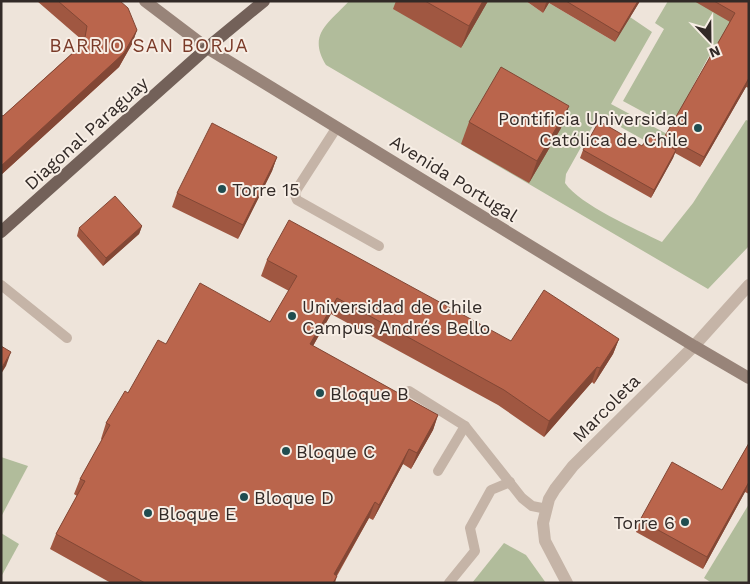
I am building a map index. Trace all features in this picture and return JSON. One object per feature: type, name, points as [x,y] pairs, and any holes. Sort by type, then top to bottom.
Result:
[{"type":"main road","name":"Avenida Portugal","points":[[145,1],[207,48],[749,378]]},
{"type":"main road","name":"Diagonal Paraguay","points":[[1,232],[207,48],[264,1]]},
{"type":"street","name":"Marcoleta","points":[[564,580],[545,541],[543,524],[549,499],[555,489],[573,466],[694,346],[749,285]]},
{"type":"lane","points":[[337,127],[295,195],[297,200],[380,246]]},
{"type":"lane","points":[[1,284],[68,338]]},
{"type":"lane","points":[[409,391],[465,426],[522,498],[532,506],[546,509]]},
{"type":"lane","points":[[438,471],[465,426]]},
{"type":"lane","points":[[450,583],[475,551],[470,528],[491,490],[510,482]]},
{"type":"green space","points":[[349,1],[526,1],[543,13],[549,3],[615,42],[630,17],[652,32],[611,104],[667,134],[660,149],[599,115],[566,174],[565,183],[572,191],[595,208],[662,242],[693,203],[746,120],[749,121],[749,246],[708,289],[326,65],[319,45],[320,37],[328,23]]},
{"type":"green space","points":[[668,1],[749,1],[721,63],[709,56],[671,127],[623,101],[664,29],[655,23]]},
{"type":"green space","points":[[1,457],[28,466],[1,517]]},
{"type":"green space","points":[[749,504],[749,583],[712,583],[704,578]]},
{"type":"green space","points":[[1,533],[19,544],[1,577]]},
{"type":"green space","points":[[504,543],[526,555],[546,583],[472,583]]},
{"type":"building","points":[[58,1],[120,1],[128,8],[137,30],[124,53],[1,166],[1,115],[3,116],[84,43],[87,26]]},
{"type":"building","points":[[425,1],[483,1],[469,26]]},
{"type":"building","points":[[566,1],[638,1],[619,33]]},
{"type":"building","points":[[714,1],[749,1],[749,78],[704,157],[665,136],[735,13]]},
{"type":"building","points":[[501,67],[569,106],[537,161],[469,122]]},
{"type":"building","points":[[599,121],[642,146],[649,135],[676,150],[654,190],[583,150]]},
{"type":"building","name":"Torre 15","points":[[212,123],[277,157],[243,225],[177,193]]},
{"type":"building","points":[[115,196],[142,226],[106,258],[79,228]]},
{"type":"building","points":[[289,220],[511,341],[544,290],[619,339],[600,368],[597,367],[549,421],[504,390],[337,298],[310,344],[438,415],[417,453],[409,449],[379,505],[375,502],[334,574],[337,576],[333,583],[145,583],[56,534],[85,481],[80,479],[110,425],[106,423],[125,391],[128,393],[158,340],[166,344],[200,283],[270,322],[297,276],[267,260]]},
{"type":"building","points":[[1,346],[11,352],[1,369]]},
{"type":"building","name":"Torre 6","points":[[749,443],[749,482],[707,557],[640,520],[672,462],[722,490]]},
{"type":"place","name":"Pontificia Universidad Católica de Chile","points":[[698,128]]},
{"type":"place","name":"Torre 15","points":[[222,189]]},
{"type":"place","name":"Universidad de Chile Campus Andrés Bello","points":[[292,316]]},
{"type":"place","name":"Bloque B","points":[[320,393]]},
{"type":"place","name":"Bloque C","points":[[286,451]]},
{"type":"place","name":"Bloque D","points":[[244,497]]},
{"type":"place","name":"Bloque E","points":[[148,513]]},
{"type":"place","name":"Torre 6","points":[[685,522]]},
{"type":"district","name":"BARRIO SAN BORJA","points":[[149,45]]}]
